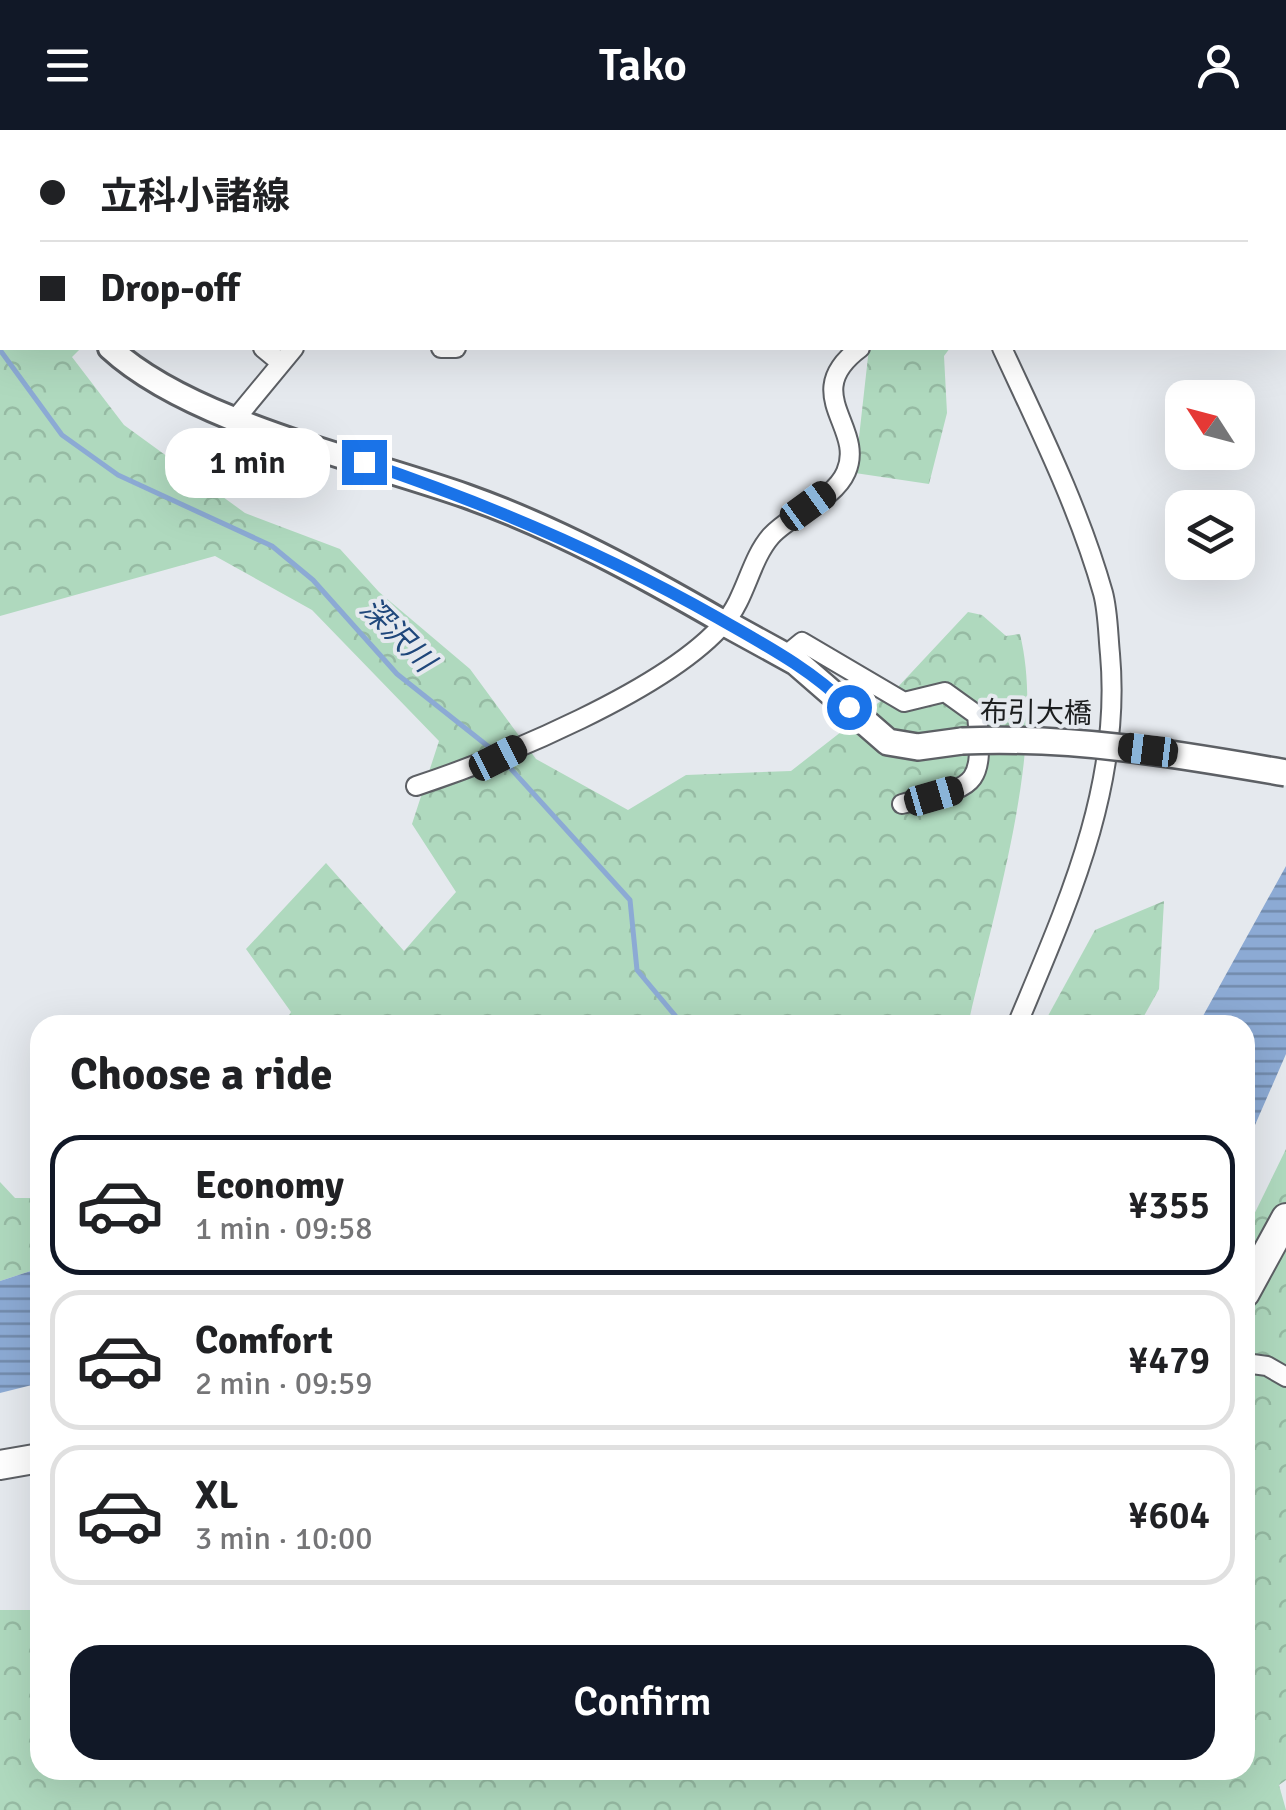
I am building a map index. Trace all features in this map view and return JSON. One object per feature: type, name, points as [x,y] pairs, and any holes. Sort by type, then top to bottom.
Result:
[{"type":"main road","name":"布引大橋","points":[[725,622],[785,656],[832,690],[888,742],[918,747],[1031,738],[1089,742],[1286,773]]},
{"type":"main road","points":[[1255,1274],[1286,1218]]},
{"type":"main road","points":[[0,1465],[30,1460]]},
{"type":"street","points":[[113,350],[150,378],[237,416],[469,497],[554,533],[725,622]]},
{"type":"street","points":[[265,350],[280,362]]},
{"type":"street","points":[[237,416],[292,350]]},
{"type":"street","points":[[416,786],[498,758],[674,667],[725,622],[771,536],[828,492],[848,470],[849,452],[834,408],[832,389],[836,373],[858,350]]},
{"type":"street","points":[[1003,350],[1068,490],[1104,597],[1114,688],[1108,767],[1095,821],[1022,1015]]},
{"type":"street","points":[[785,656],[802,642],[904,702],[945,692],[976,714],[981,757],[977,774],[965,787],[902,804]]},
{"type":"street","points":[[1255,1364],[1286,1377]]},
{"type":"green space","points":[[0,350],[79,350],[72,357],[124,425],[245,513],[340,549],[379,592],[470,669],[536,759],[628,810],[686,775],[791,771],[896,689],[968,612],[982,615],[1006,636],[1020,634],[1027,678],[1027,726],[1014,829],[970,1015],[289,1015],[291,1012],[246,949],[326,863],[404,951],[456,892],[412,824],[439,741],[312,610],[215,556],[0,616]]},
{"type":"green space","points":[[869,350],[948,350],[944,356],[947,413],[929,484],[855,473]]},
{"type":"green space","points":[[1164,901],[1159,989],[1145,1015],[1048,1015],[1095,930]]},
{"type":"green space","points":[[1286,1149],[1286,1780],[1279,1785],[1286,1810],[0,1810],[0,1610],[30,1610],[30,1780],[1255,1780],[1255,1213]]},
{"type":"green space","points":[[0,1182],[15,1198],[30,1198],[30,1271],[0,1281]]},
{"type":"water","points":[[1286,866],[1286,1054],[1255,1125],[1255,1015],[1204,1015]]},
{"type":"water","points":[[30,1271],[30,1386],[0,1393],[0,1281]]},
{"type":"waterway","name":"深沢川","points":[[0,350],[62,435],[118,475],[272,546],[313,580],[397,674],[494,751]]},
{"type":"waterway","name":"深沢川","points":[[502,759],[630,900],[637,970],[675,1015]]},
{"type":"route","points":[[364,462],[469,497],[653,581],[796,662],[849,707]]}]
